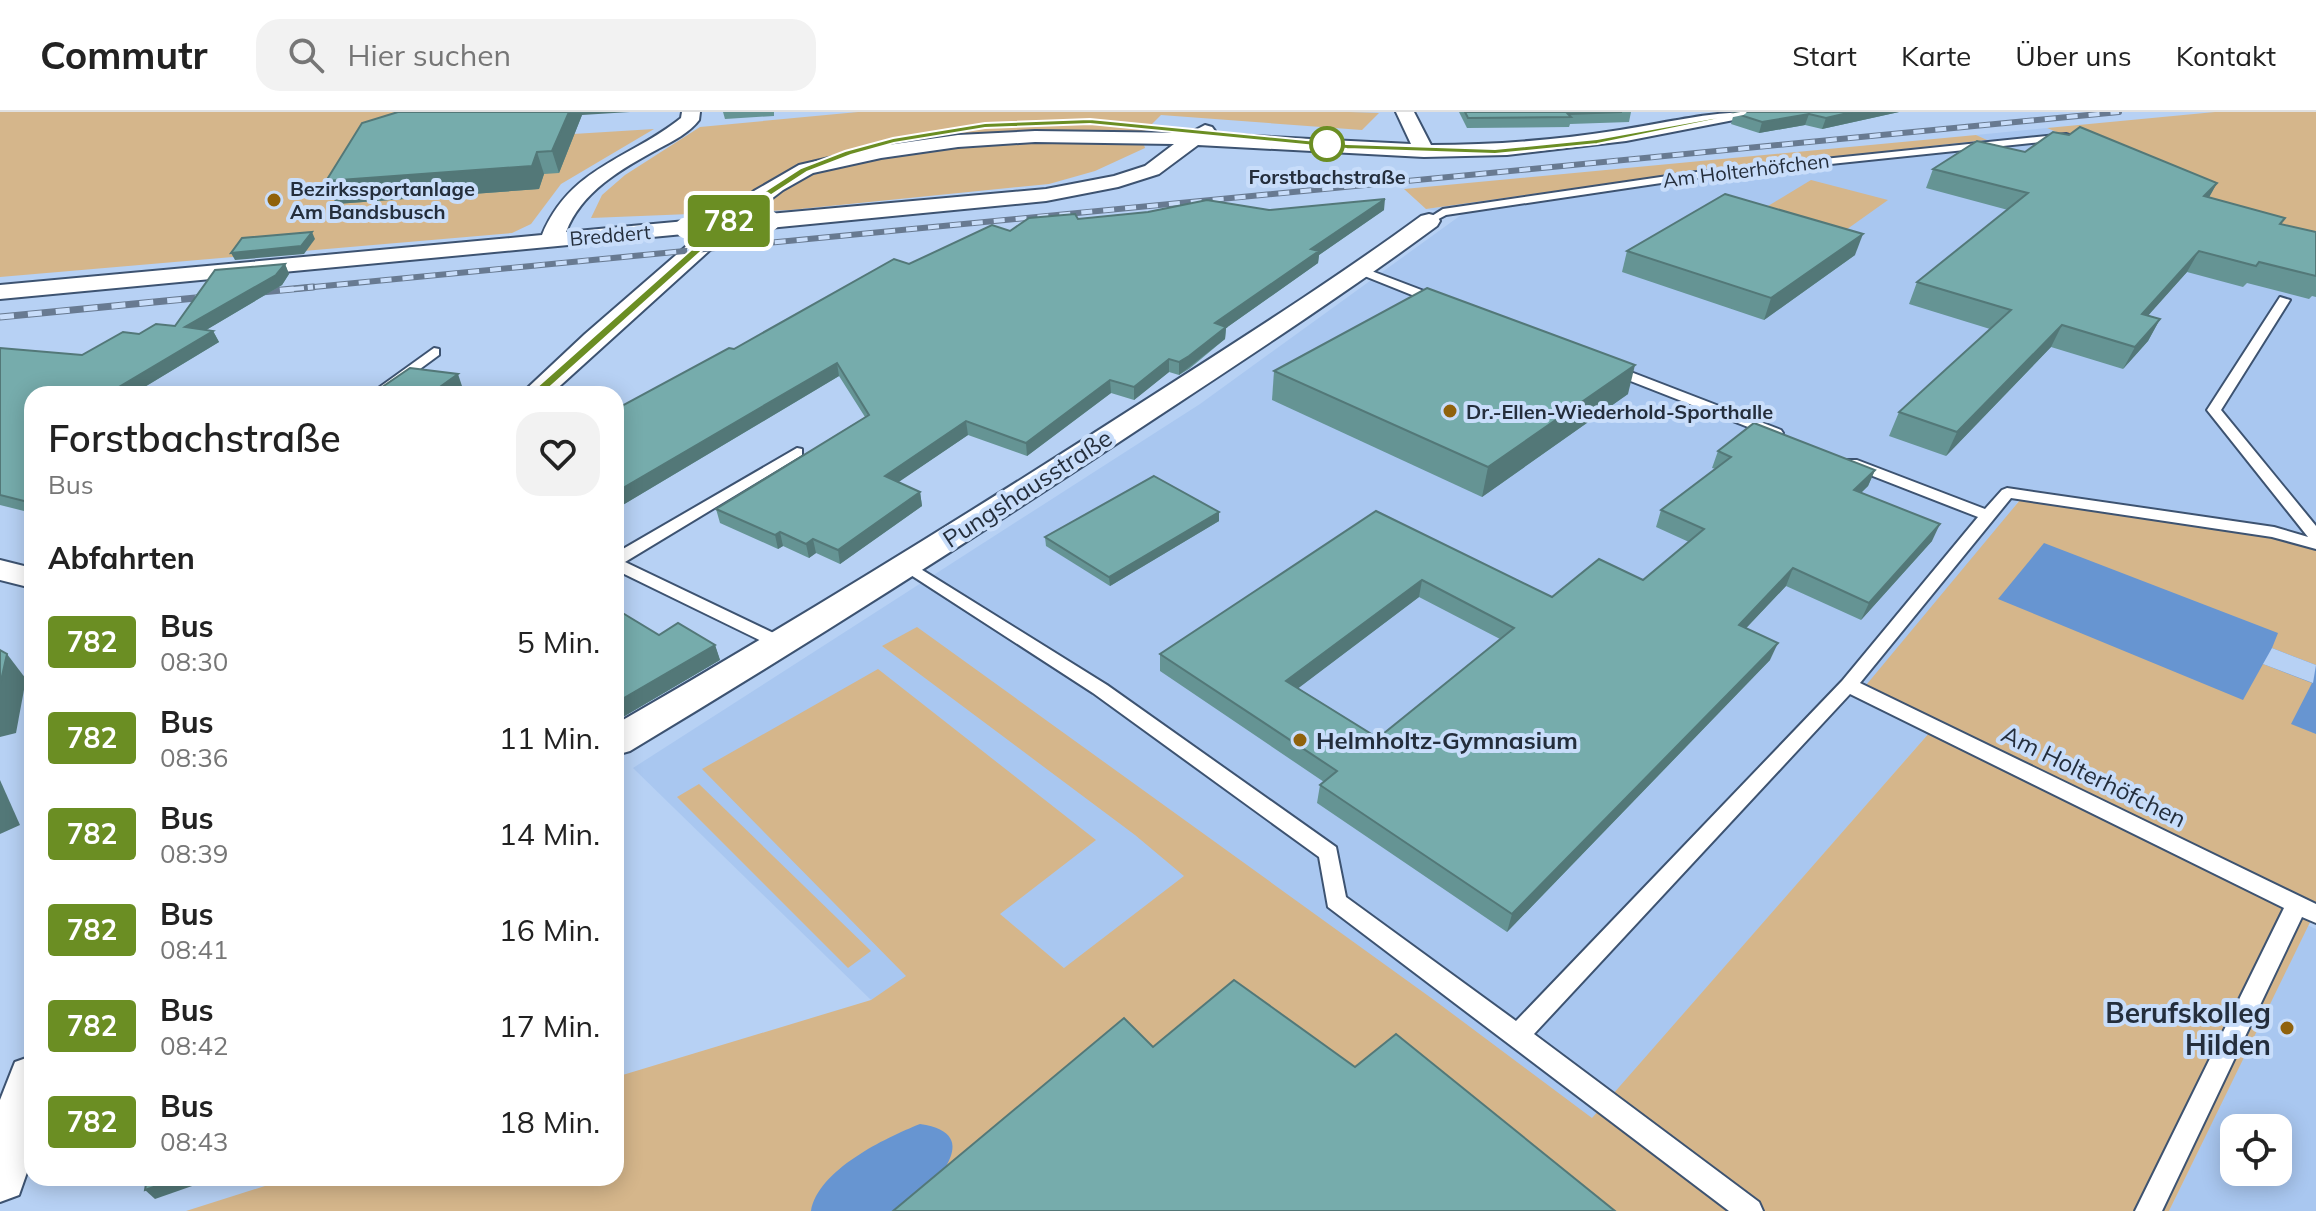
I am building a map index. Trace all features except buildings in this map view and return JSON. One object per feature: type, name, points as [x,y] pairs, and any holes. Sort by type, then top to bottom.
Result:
[{"type":"street","points":[[551,241],[556,223],[579,192],[679,129],[690,120],[691,112]]},
{"type":"street","points":[[1405,112],[1424,151]]},
{"type":"street","points":[[544,386],[740,211],[804,170],[848,153],[893,141],[985,126],[1090,121],[1424,151],[1547,148],[1597,142],[1744,112]]},
{"type":"street","name":"Breddert","points":[[0,292],[1046,195],[1118,181],[1152,170],[1205,131]]},
{"type":"street","name":"Pungshausstraße","points":[[624,736],[782,644],[905,566],[1361,271],[1429,221]]},
{"type":"street","points":[[0,570],[24,576]]},
{"type":"street","points":[[0,1084],[24,1070]]},
{"type":"street","points":[[0,1177],[24,1103]]},
{"type":"lane","name":"Am Holterhöfchen","points":[[1429,221],[1443,212],[1688,176],[2066,137]]},
{"type":"lane","points":[[1361,271],[1458,309]]},
{"type":"lane","points":[[2284,300],[2214,410],[2316,536]]},
{"type":"lane","points":[[388,386],[434,352]]},
{"type":"lane","points":[[1597,363],[1791,439]]},
{"type":"lane","points":[[624,557],[797,452]]},
{"type":"lane","points":[[1833,455],[1989,516]]},
{"type":"lane","points":[[1517,1036],[1848,685],[2007,493],[2274,532],[2316,544]]},
{"type":"lane","points":[[624,566],[782,644]]},
{"type":"lane","points":[[905,566],[1100,689],[1329,853],[1336,901],[1583,1082],[1750,1211]]},
{"type":"lane","name":"Am Holterhöfchen","points":[[1848,685],[2307,909]]},
{"type":"lane","points":[[2148,1211],[2307,909]]},
{"type":"shaded area","name":"Bezirkssportanlage Am Bandsbusch","points":[[0,112],[517,112],[557,135],[654,129],[561,184],[531,224],[512,233],[0,277]]},
{"type":"shaded area","points":[[858,112],[1379,113],[1362,130],[1161,115],[1141,135],[1145,148],[1095,171],[1049,184],[790,210],[591,218],[602,195],[625,175],[700,127]]},
{"type":"shaded area","points":[[2215,112],[2316,112],[2316,242],[2047,128]]},
{"type":"shaded area","name":"Helmholtz-Gymnasium","points":[[2047,128],[2316,242],[2316,549],[2019,500],[2004,521],[1930,732],[1592,1119],[1064,968],[1000,915],[871,1000],[633,768],[1200,404],[1461,215],[1426,209],[1684,173],[1985,140],[1976,135]]},
{"type":"shaded area","points":[[1976,135],[1987,140],[1684,173],[1426,209],[1404,189]]},
{"type":"shaded area","points":[[1811,180],[1888,200],[1843,232],[1763,209]]},
{"type":"shaded area","points":[[2020,500],[2284,539],[2316,549],[2316,910],[2169,1211],[186,1211],[265,1186],[624,1186],[624,1075],[871,1000],[906,976],[702,769],[878,669],[1096,840],[1000,914],[1064,968],[1184,876],[1135,835],[882,646],[917,627],[1434,1000],[1592,1118],[1930,732],[1857,696]]},
{"type":"shaded area","points":[[2044,543],[2278,633],[2272,648],[2316,665],[2316,734],[2291,724],[2312,683],[2263,664],[2243,700],[1998,599]]},
{"type":"shaded area","points":[[699,784],[871,951],[848,968],[677,797]]},
{"type":"shaded area","name":"Berufskolleg Hilden","points":[[2307,925],[2316,929],[2316,1211],[2169,1211]]},
{"type":"shaded area","points":[[920,1124],[940,1130],[950,1138],[952,1149],[941,1175],[909,1211],[811,1211],[816,1196],[839,1169],[872,1147]]},
{"type":"pier","points":[[2272,648],[2316,665],[2313,683],[2263,664]]},
{"type":"railway","points":[[293,289],[2119,112]]},
{"type":"railway","points":[[252,293],[313,287]]},
{"type":"railway","points":[[0,317],[216,296]]},
{"type":"bus line","name":"782","points":[[544,386],[740,211],[804,170],[848,153],[893,141],[985,126],[1090,121],[1347,146],[1495,151],[1597,142],[1743,112]]},
{"type":"place","name":"Forstbachstraße","points":[[1327,144]]},
{"type":"place","name":"Bezirkssportanlage Am Bandsbusch","points":[[274,200]]},
{"type":"place","name":"Dr.-Ellen-Wiederhold-Sporthalle","points":[[1450,411]]},
{"type":"place","name":"Helmholtz-Gymnasium","points":[[1300,740]]},
{"type":"place","name":"Berufskolleg Hilden","points":[[2287,1028]]}]
